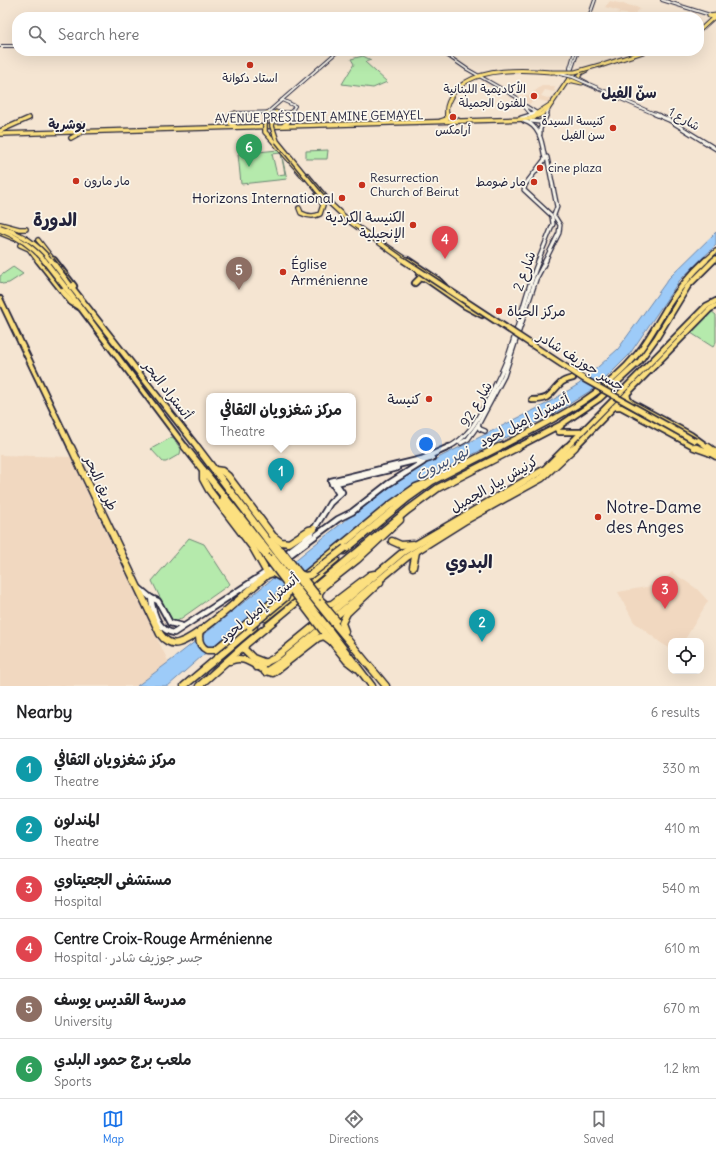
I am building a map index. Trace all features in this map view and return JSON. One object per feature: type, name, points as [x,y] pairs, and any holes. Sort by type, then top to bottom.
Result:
[{"type":"highway","points":[[704,25],[713,16],[705,13]]},
{"type":"highway","points":[[570,81],[581,71],[627,56]]},
{"type":"highway","points":[[570,68],[573,71],[581,71],[630,56]]},
{"type":"highway","points":[[444,121],[447,116],[446,108],[450,98],[458,88],[479,75],[513,70],[575,72],[605,63]]},
{"type":"highway","points":[[566,82],[583,82],[581,71]]},
{"type":"highway","points":[[559,73],[567,77],[566,82]]},
{"type":"highway","points":[[566,82],[575,77]]},
{"type":"highway","name":"AVENUE PRÉSIDENT AMINE GEMAYEL","points":[[183,127],[483,121],[534,118],[544,114],[566,82]]},
{"type":"highway","points":[[534,118],[537,115],[536,113],[551,104]]},
{"type":"highway","points":[[276,112],[272,119],[272,126],[276,142]]},
{"type":"highway","points":[[284,125],[288,122],[292,112]]},
{"type":"highway","points":[[235,113],[230,116],[228,122],[235,126]]},
{"type":"highway","points":[[267,113],[265,119],[266,132],[276,142]]},
{"type":"highway","points":[[0,132],[28,118]]},
{"type":"highway","points":[[464,119],[483,121]]},
{"type":"highway","points":[[444,121],[457,120]]},
{"type":"highway","points":[[503,120],[524,121]]},
{"type":"highway","name":"AVENUE PRÉSIDENT AMINE GEMAYEL","points":[[73,131],[337,126],[344,128],[347,125],[444,121]]},
{"type":"highway","points":[[83,132],[71,138],[73,131],[81,126],[87,129]]},
{"type":"highway","points":[[0,132],[183,127]]},
{"type":"highway","points":[[166,129],[183,127]]},
{"type":"highway","name":"جسر جوزيف شادر","points":[[276,142],[321,195],[342,215],[378,243],[587,382],[694,442]]},
{"type":"highway","name":"جسر جوزيف شادر","points":[[276,142],[317,194],[339,216],[368,238],[576,378],[694,442]]},
{"type":"highway","points":[[302,172],[331,203]]},
{"type":"highway","points":[[299,209],[302,214],[308,216],[316,216],[320,213],[322,205],[317,194]]},
{"type":"highway","points":[[0,225],[26,229]]},
{"type":"highway","name":"أتستراد البحر","points":[[0,225],[23,234],[36,243],[203,470],[273,558],[325,629]]},
{"type":"highway","points":[[5,235],[13,232],[14,228]]},
{"type":"highway","name":"أتستراد البحر","points":[[0,230],[20,237],[30,244],[67,286]]},
{"type":"highway","points":[[0,234],[15,239]]},
{"type":"highway","points":[[20,245],[30,248],[71,302],[82,305],[81,295],[38,240]]},
{"type":"highway","points":[[384,245],[438,280],[444,286]]},
{"type":"highway","name":"أتستراد إميل لحود","points":[[184,686],[408,498],[432,481],[575,408],[606,384],[633,359],[643,346],[681,286],[716,251]]},
{"type":"highway","name":"أتستراد إميل لحود","points":[[199,686],[245,645],[372,538],[421,500],[438,488],[562,424],[599,399],[634,367],[657,337],[688,286],[716,258]]},
{"type":"highway","points":[[418,274],[468,308],[482,315]]},
{"type":"highway","points":[[415,282],[420,278],[425,280]]},
{"type":"highway","name":"طريق البحر","points":[[0,299],[136,586],[164,640],[176,644],[190,638],[270,574],[276,574],[284,580]]},
{"type":"highway","name":"كرنيش بيار الجميل","points":[[380,576],[466,520],[542,478],[552,470],[710,309],[715,302]]},
{"type":"highway","name":"كرنيش بيار الجميل","points":[[380,576],[402,552],[540,473],[706,306],[715,302]]},
{"type":"highway","name":"أتستراد البحر","points":[[82,305],[104,328],[268,539],[335,621]]},
{"type":"highway","points":[[534,400],[542,401],[562,382],[576,378]]},
{"type":"highway","points":[[627,394],[628,399],[632,403],[691,435],[715,453]]},
{"type":"highway","points":[[614,407],[621,407],[692,446],[715,453]]},
{"type":"highway","points":[[562,424],[557,429],[558,432],[582,432]]},
{"type":"highway","points":[[694,442],[715,453]]},
{"type":"highway","points":[[493,460],[510,448],[510,445],[505,443]]},
{"type":"highway","points":[[203,470],[203,479],[209,490],[253,548],[266,571]]},
{"type":"highway","points":[[215,470],[222,471],[228,476],[273,536],[279,541],[289,543],[308,530],[314,529]]},
{"type":"highway","points":[[190,638],[198,640],[204,649],[210,651],[215,650],[389,506],[416,487],[432,481]]},
{"type":"highway","points":[[224,497],[223,501],[284,580],[362,672],[372,686]]},
{"type":"highway","points":[[380,576],[370,575],[332,604],[326,605],[320,601],[319,594],[324,586],[357,560],[421,500]]},
{"type":"highway","points":[[392,541],[401,545],[416,544]]},
{"type":"highway","points":[[297,571],[304,576],[310,575],[344,548],[352,545]]},
{"type":"highway","points":[[414,567],[416,552]]},
{"type":"highway","points":[[280,553],[297,571],[386,686]]},
{"type":"highway","points":[[345,631],[342,624],[344,616],[375,589],[380,576]]},
{"type":"highway","points":[[256,667],[267,663],[380,576]]},
{"type":"highway","points":[[265,672],[282,661],[380,576]]},
{"type":"highway","points":[[229,648],[250,627],[286,597],[288,590],[284,580]]},
{"type":"highway","points":[[291,587],[296,593]]},
{"type":"highway","points":[[335,621],[360,650],[362,656]]},
{"type":"highway","points":[[325,629],[331,641],[347,661],[362,672]]},
{"type":"highway","points":[[198,640],[200,630]]},
{"type":"highway","points":[[214,673],[238,657],[245,659],[265,672],[273,673],[317,638],[324,636],[331,641]]},
{"type":"highway","points":[[245,645],[244,649],[248,655],[260,662],[267,663]]},
{"type":"main road","points":[[592,12],[596,0]]},
{"type":"main road","points":[[664,0],[702,12]]},
{"type":"main road","points":[[664,0],[701,12]]},
{"type":"main road","points":[[705,13],[713,16]]},
{"type":"main road","points":[[0,46],[12,46]]},
{"type":"main road","points":[[267,113],[332,56]]},
{"type":"main road","points":[[450,56],[516,97],[529,112],[536,113]]},
{"type":"main road","points":[[574,56],[570,68],[575,77],[590,84]]},
{"type":"main road","points":[[570,68],[576,56]]},
{"type":"main road","name":"شارع 1","points":[[551,72],[574,78],[668,117],[716,148]]},
{"type":"main road","points":[[479,75],[516,95],[536,113]]},
{"type":"main road","name":"شارع 1","points":[[575,77],[679,125],[716,148]]},
{"type":"main road","name":"شارع 1","points":[[583,82],[616,96]]},
{"type":"main road","points":[[235,113],[292,112],[295,106],[282,100]]},
{"type":"main road","points":[[640,107],[643,112]]},
{"type":"main road","points":[[548,109],[540,134],[557,207],[553,216]]},
{"type":"main road","points":[[646,109],[668,117]]},
{"type":"main road","points":[[447,116],[451,119],[457,120],[522,118],[536,113]]},
{"type":"main road","points":[[524,121],[539,122],[546,118]]},
{"type":"main road","points":[[524,121],[534,124],[538,131],[546,160]]},
{"type":"main road","points":[[538,131],[538,124],[541,124],[542,126]]},
{"type":"main road","points":[[517,334],[536,279],[561,229],[553,216],[524,190],[525,185],[546,160]]},
{"type":"main road","name":"شارع 2","points":[[517,334],[527,294],[553,224],[553,216]]},
{"type":"main road","points":[[543,251],[549,252]]},
{"type":"main road","name":"شارع 92","points":[[314,529],[326,513],[330,503],[341,493],[333,482],[423,460],[468,438],[478,425],[504,376],[517,334]]},
{"type":"main road","name":"شارع 92","points":[[436,454],[462,440],[475,423],[501,374],[517,334]]},
{"type":"main road","points":[[478,425],[480,429],[485,431]]},
{"type":"main road","points":[[151,598],[152,606],[164,630],[172,634],[271,569],[338,519],[352,512],[388,484],[423,460]]},
{"type":"main road","points":[[266,571],[269,567],[309,536],[314,529]]},
{"type":"main road","points":[[136,586],[151,598],[158,601],[170,623],[182,626]]},
{"type":"shaded area","points":[[610,1],[640,9],[636,12],[618,12],[620,11],[605,7]]},
{"type":"shaded area","name":"الأكاديمية اللبنانية للفنون الجميلة","points":[[543,85],[555,87],[554,90],[556,90],[554,92],[545,90],[541,96],[551,99],[549,103],[536,99],[529,104],[521,97],[531,94]]},
{"type":"shaded area","points":[[0,455],[71,457],[169,663],[137,686],[0,686]]},
{"type":"shaded area","points":[[672,572],[697,589],[708,601],[686,638],[668,638],[668,647],[634,622],[618,592],[652,586],[660,583]]},
{"type":"green space","points":[[363,56],[371,60],[365,62],[387,82],[373,88],[342,84],[354,64],[351,59]]},
{"type":"green space","points":[[278,150],[281,153],[287,179],[241,184],[238,154]],"holes":[[[281,153],[285,174],[277,175],[272,154]]]},
{"type":"green space","points":[[328,150],[327,159],[306,159],[306,151]]},
{"type":"green space","points":[[13,267],[23,274],[9,283],[2,284],[0,282],[0,276]]},
{"type":"green space","points":[[711,311],[716,315],[716,342],[713,347],[691,333]]},
{"type":"green space","points":[[172,437],[181,449],[180,454],[166,462],[163,462],[151,449]]},
{"type":"green space","points":[[189,538],[204,544],[230,584],[176,622],[172,622],[152,581]]},
{"type":"water","name":"نهر بيروت","points":[[716,232],[716,245],[679,281],[629,355],[606,378],[590,391],[555,413],[424,479],[385,505],[226,635],[168,686],[137,686],[381,493],[418,468],[546,404],[579,384],[618,349],[669,278]]},
{"type":"place","name":"استاد دكوانة","points":[[250,65]]},
{"type":"place","name":"الأكاديمية اللبنانية للفنون الجميلة","points":[[534,96]]},
{"type":"place","name":"أرامكس","points":[[453,117]]},
{"type":"place","name":"كنيسة السيدة سن الفيل","points":[[613,128]]},
{"type":"place","name":"ملعب برج حمود البلدي","points":[[249,167]]},
{"type":"place","name":"cine plaza","points":[[540,168]]},
{"type":"place","name":"مار مارون","points":[[76,181]]},
{"type":"place","name":"مار ضومط","points":[[534,182]]},
{"type":"place","name":"Resurrection Church of Beirut","points":[[362,185]]},
{"type":"place","name":"Horizons International","points":[[342,198]]},
{"type":"place","name":"الكنيسة الكردية الإنجيلية","points":[[413,225]]},
{"type":"place","name":"Centre Croix-Rouge Arménienne","points":[[445,259]]},
{"type":"place","name":"Église Arménienne","points":[[283,272]]},
{"type":"place","name":"مدرسة القديس يوسف","points":[[239,290]]},
{"type":"place","name":"مركز الحياة","points":[[499,311]]},
{"type":"place","name":"كنيسة","points":[[429,399]]},
{"type":"place","name":"مركز شغزويان الثقافي","points":[[281,491]]},
{"type":"place","name":"Notre-Dame des Anges","points":[[598,517]]},
{"type":"place","name":"مستشفى الجعيتاوي","points":[[665,609]]},
{"type":"place","name":"المندلون","points":[[482,642]]},
{"type":"district","name":"سنّ الفيل","points":[[629,93]]},
{"type":"district","name":"بوشرية","points":[[67,124]]},
{"type":"district","name":"الدورة","points":[[55,220]]},
{"type":"district","name":"البدوي","points":[[469,562]]}]
